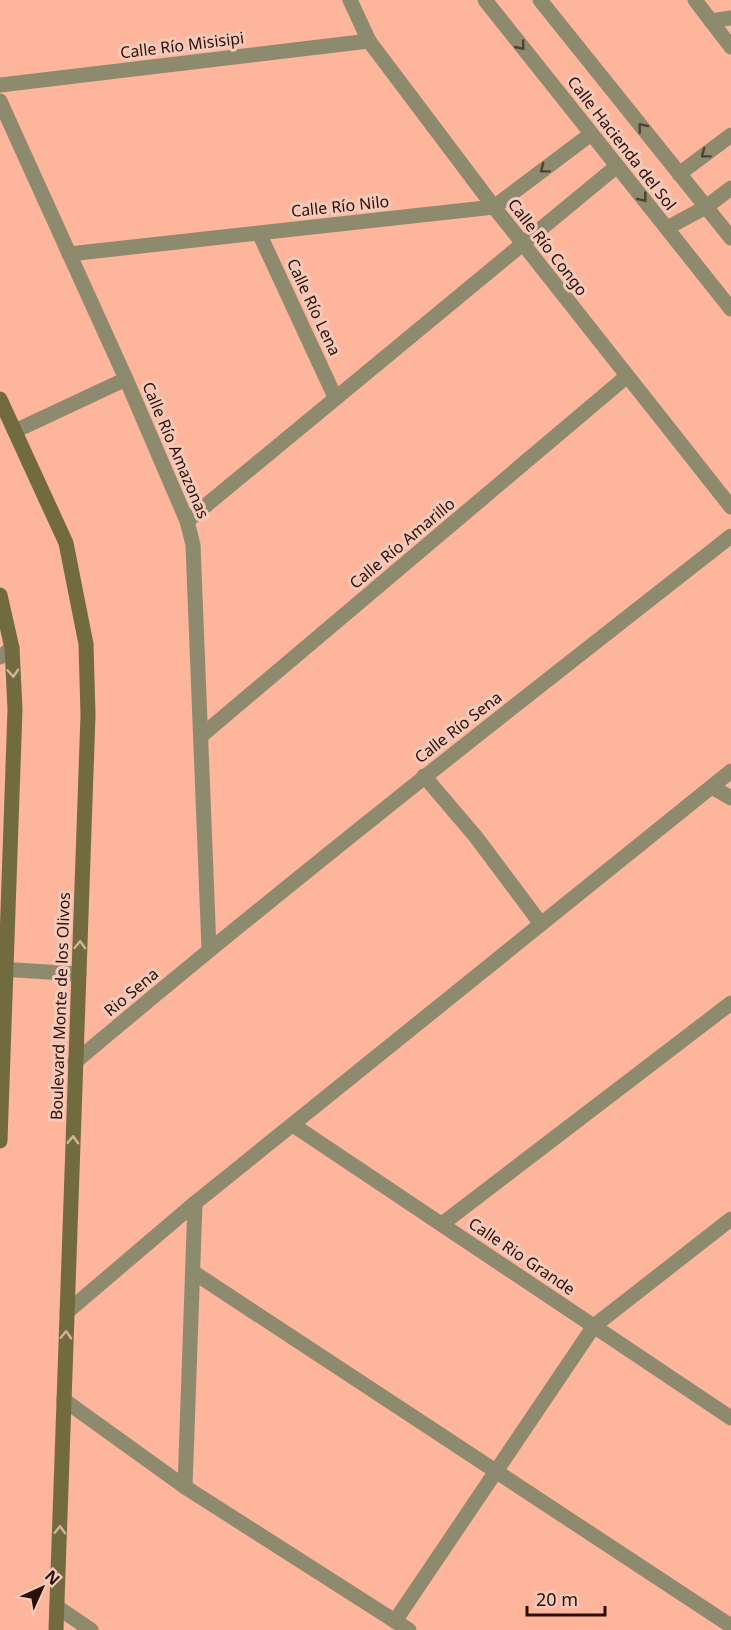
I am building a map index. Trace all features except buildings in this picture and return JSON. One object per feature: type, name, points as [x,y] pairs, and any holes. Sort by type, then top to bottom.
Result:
[{"type":"street","name":"Calle Río Congo","points":[[350,0],[369,41],[494,207],[731,507]]},
{"type":"street","name":"Calle Hacienda del Sol","points":[[485,0],[731,309]]},
{"type":"street","name":"Calle Hacienda del Sol","points":[[540,0],[731,238]]},
{"type":"street","points":[[694,0],[731,47]]},
{"type":"street","points":[[711,21],[731,18]]},
{"type":"street","name":"Calle Río Misisipi","points":[[0,85],[369,41]]},
{"type":"street","name":"Calle Río Amazonas","points":[[0,101],[126,379],[187,521],[193,545],[209,949]]},
{"type":"street","points":[[494,207],[591,134]]},
{"type":"street","points":[[679,174],[731,135]]},
{"type":"street","points":[[187,521],[617,166]]},
{"type":"street","points":[[666,228],[706,207],[731,188]]},
{"type":"street","name":"Calle Río Nilo","points":[[69,254],[494,207]]},
{"type":"street","name":"Calle Río Lena","points":[[259,233],[335,397]]},
{"type":"street","name":"Calle Río Amarillo","points":[[201,736],[626,376]]},
{"type":"street","points":[[15,431],[126,379]]},
{"type":"street","name":"Boulevard Monte de los Olivos","points":[[0,399],[66,543],[86,644],[88,715],[56,1630]]},
{"type":"street","name":"Calle Río Sena","points":[[209,949],[424,776],[731,536]]},
{"type":"street","points":[[0,595],[15,709],[2,1017],[0,1141]]},
{"type":"street","points":[[67,1312],[195,1203],[731,771]]},
{"type":"street","points":[[424,776],[476,837],[541,924]]},
{"type":"street","points":[[712,787],[731,798]]},
{"type":"street","name":"Rio Sena","points":[[75,1062],[209,949]]},
{"type":"street","points":[[5,969],[79,974]]},
{"type":"street","points":[[442,1224],[731,1003]]},
{"type":"street","name":"Calle Rio Grande","points":[[293,1125],[731,1418]]},
{"type":"street","points":[[185,1487],[195,1203]]},
{"type":"street","points":[[395,1621],[594,1326],[731,1220]]},
{"type":"street","points":[[193,1272],[731,1626]]},
{"type":"street","points":[[64,1400],[185,1487],[409,1630]]},
{"type":"street","points":[[57,1607],[91,1630]]}]
